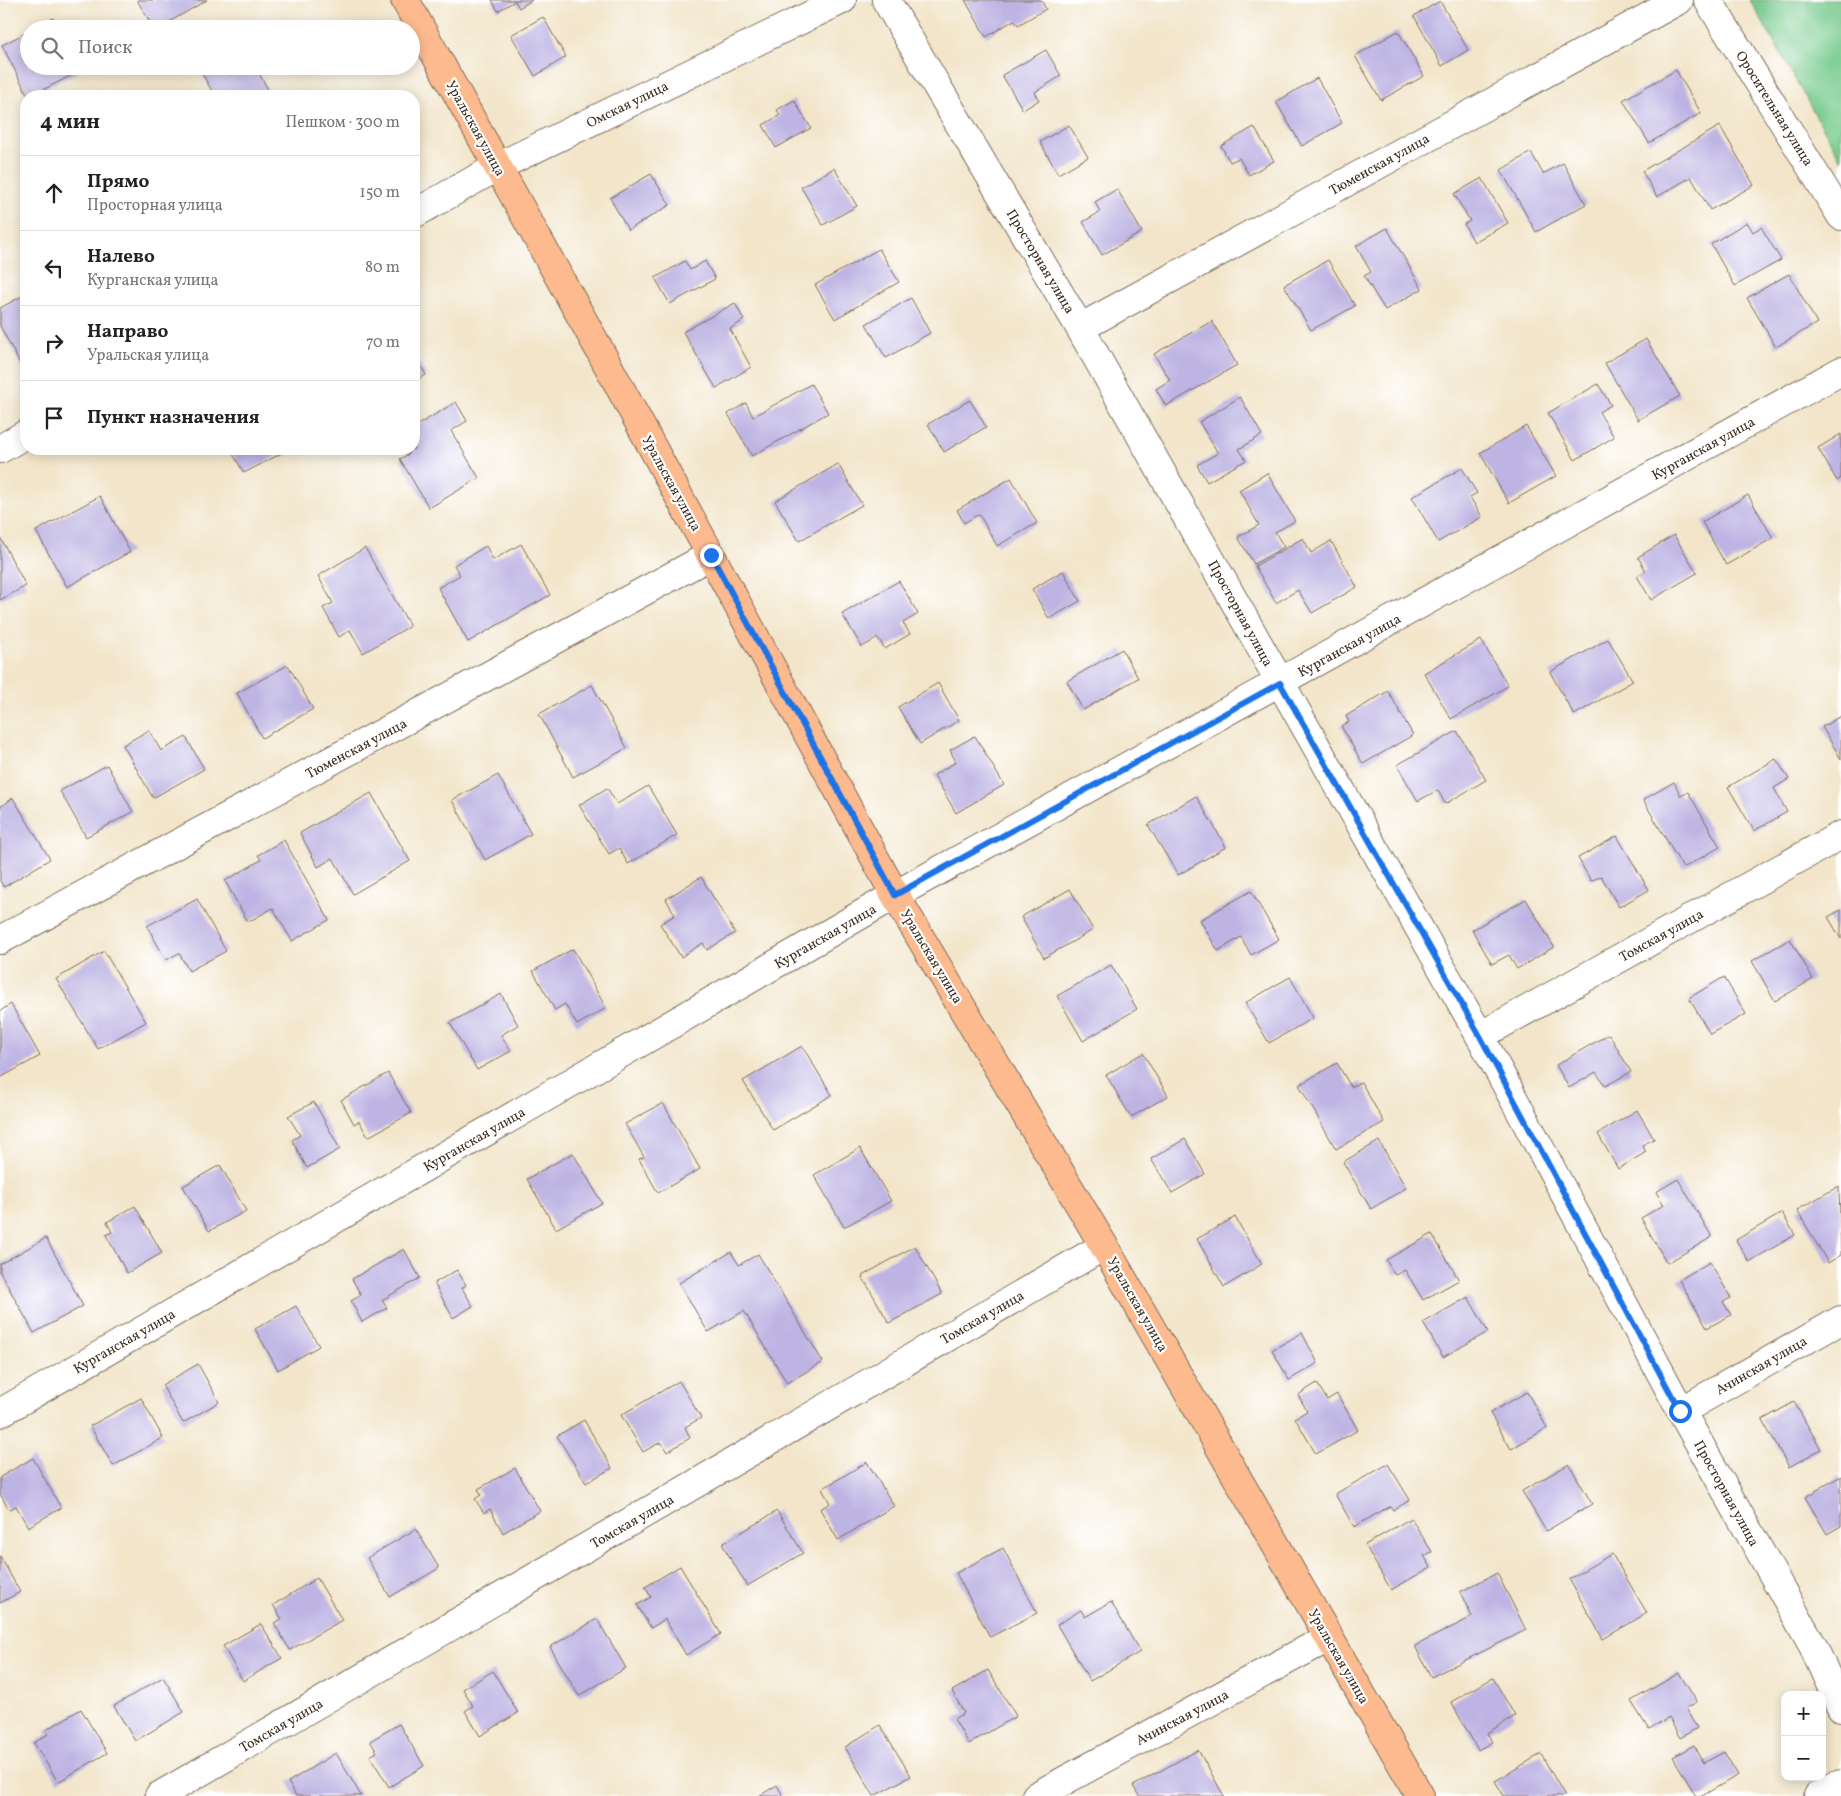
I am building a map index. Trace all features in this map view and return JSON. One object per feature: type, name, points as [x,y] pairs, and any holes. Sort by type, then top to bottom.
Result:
[{"type":"main road","name":"Уральская улица","points":[[405,0],[416,20]]},
{"type":"main road","name":"Уральская улица","points":[[420,27],[711,555],[895,895],[1104,1246],[1420,1796]]},
{"type":"street","name":"Омская улица","points":[[420,211],[497,166],[842,0]]},
{"type":"street","name":"Просторная улица","points":[[886,0],[1080,328],[1480,1036],[1680,1411],[1813,1646],[1841,1708]]},
{"type":"street","name":"Тюменская улица","points":[[1080,328],[1678,0]]},
{"type":"street","name":"Оросительная улица","points":[[1708,0],[1841,216]]},
{"type":"street","name":"Курганская улица","points":[[0,1413],[895,895],[1841,371]]},
{"type":"street","points":[[0,449],[20,437]]},
{"type":"street","name":"Тюменская улица","points":[[0,940],[711,555]]},
{"type":"street","name":"Томская улица","points":[[1480,1036],[1841,834]]},
{"type":"street","name":"Томская улица","points":[[159,1796],[1104,1246]]},
{"type":"street","name":"Ачинская улица","points":[[1680,1411],[1841,1320]]},
{"type":"street","name":"Ачинская улица","points":[[1036,1796],[1328,1638]]},
{"type":"street","points":[[1818,1796],[1841,1783]]},
{"type":"green space","points":[[1750,0],[1841,0],[1841,160]]},
{"type":"building","points":[[137,0],[207,0],[173,20],[149,20]]},
{"type":"building","points":[[492,0],[532,0],[519,8],[515,1],[498,11]]},
{"type":"building","points":[[965,0],[1041,0],[1046,9],[1018,25],[1014,20],[986,37]]},
{"type":"building","points":[[1440,1],[1468,50],[1442,66],[1414,16]]},
{"type":"building","points":[[543,17],[566,57],[535,76],[511,35]]},
{"type":"building","points":[[1398,31],[1424,76],[1381,100],[1355,56]]},
{"type":"building","points":[[20,36],[20,75],[72,75],[43,90],[25,90],[2,45]]},
{"type":"building","points":[[1046,50],[1061,76],[1035,92],[1039,100],[1023,110],[1002,75]]},
{"type":"building","points":[[1676,70],[1701,113],[1649,143],[1623,100]]},
{"type":"building","points":[[203,75],[260,75],[268,90],[212,90]]},
{"type":"building","points":[[1317,78],[1342,123],[1302,146],[1276,102]]},
{"type":"building","points":[[794,100],[811,128],[776,148],[763,125],[780,115],[777,110]]},
{"type":"building","points":[[1069,125],[1088,157],[1058,174],[1040,142]]},
{"type":"building","points":[[1720,126],[1754,185],[1710,210],[1691,177],[1657,197],[1642,171]]},
{"type":"building","points":[[1254,127],[1274,161],[1249,175],[1239,158],[1230,162],[1221,146]]},
{"type":"building","points":[[1531,152],[1543,174],[1563,163],[1586,204],[1536,232],[1501,170]]},
{"type":"building","points":[[834,168],[857,206],[823,225],[801,187]]},
{"type":"building","points":[[651,174],[670,205],[628,230],[610,198]]},
{"type":"building","points":[[1482,178],[1508,223],[1474,242],[1464,224],[1470,221],[1454,194]]},
{"type":"building","points":[[1117,189],[1142,232],[1102,255],[1083,222],[1100,212],[1095,202]]},
{"type":"building","points":[[1747,222],[1753,232],[1761,227],[1781,260],[1735,286],[1711,244]]},
{"type":"building","points":[[1387,228],[1422,289],[1385,310],[1364,276],[1371,272],[1356,246]]},
{"type":"building","points":[[879,249],[899,282],[835,319],[815,285]]},
{"type":"building","points":[[1328,260],[1355,306],[1311,330],[1284,285]]},
{"type":"building","points":[[685,261],[690,270],[705,261],[715,279],[670,304],[655,278]]},
{"type":"building","points":[[1789,274],[1817,323],[1776,347],[1747,298]]},
{"type":"building","points":[[20,297],[20,364],[0,326],[0,308]]},
{"type":"building","points":[[911,298],[930,333],[886,358],[866,324]]},
{"type":"building","points":[[735,303],[744,320],[730,329],[751,367],[716,388],[683,332]]},
{"type":"building","points":[[1212,321],[1237,365],[1166,406],[1156,389],[1170,380],[1154,354]]},
{"type":"building","points":[[1646,339],[1680,396],[1638,420],[1605,363]]},
{"type":"building","points":[[420,364],[426,375],[420,378]]},
{"type":"building","points":[[811,384],[828,413],[752,456],[728,414],[746,403],[753,417]]},
{"type":"building","points":[[1598,384],[1611,405],[1599,412],[1614,437],[1575,460],[1548,413]]},
{"type":"building","points":[[1240,397],[1262,435],[1239,449],[1246,460],[1207,482],[1197,465],[1218,453],[1199,422]]},
{"type":"building","points":[[970,400],[986,427],[944,452],[928,424]]},
{"type":"building","points":[[456,402],[467,421],[451,431],[479,478],[429,508],[400,459],[407,455],[420,455],[420,423]]},
{"type":"building","points":[[1526,426],[1556,476],[1509,503],[1480,453]]},
{"type":"building","points":[[1841,434],[1841,478],[1837,481],[1818,448]]},
{"type":"building","points":[[234,455],[278,455],[244,473]]},
{"type":"building","points":[[838,464],[862,505],[799,541],[775,501]]},
{"type":"building","points":[[1462,468],[1477,493],[1470,497],[1482,517],[1438,542],[1412,497]]},
{"type":"building","points":[[1267,473],[1295,521],[1275,532],[1284,547],[1254,564],[1238,537],[1259,525],[1239,490]]},
{"type":"building","points":[[1011,478],[1037,523],[997,546],[979,514],[964,523],[957,510]]},
{"type":"building","points":[[1748,495],[1773,538],[1726,565],[1702,522]]},
{"type":"building","points":[[100,496],[130,552],[67,587],[36,531]]},
{"type":"building","points":[[1674,535],[1697,573],[1651,600],[1637,576],[1646,571],[1638,557]]},
{"type":"building","points":[[0,537],[26,586],[0,600]]},
{"type":"building","points":[[1303,538],[1311,553],[1331,541],[1357,587],[1312,613],[1298,590],[1276,603],[1255,566]]},
{"type":"building","points":[[521,544],[550,595],[468,642],[438,588],[460,575],[454,565],[486,546],[493,560]]},
{"type":"building","points":[[365,548],[410,626],[363,653],[350,630],[339,637],[323,608],[333,603],[318,576]]},
{"type":"building","points":[[1063,571],[1080,601],[1049,619],[1032,589]]},
{"type":"building","points":[[899,581],[918,614],[903,623],[910,634],[885,649],[878,638],[862,647],[842,614]]},
{"type":"building","points":[[1608,639],[1633,681],[1574,715],[1550,672]]},
{"type":"building","points":[[1481,640],[1508,686],[1451,719],[1424,673]]},
{"type":"building","points":[[1122,649],[1138,678],[1083,710],[1067,681]]},
{"type":"building","points":[[288,665],[313,709],[262,738],[237,693]]},
{"type":"building","points":[[938,683],[959,720],[920,744],[898,707]]},
{"type":"building","points":[[592,685],[627,748],[573,777],[539,714]]},
{"type":"building","points":[[1388,691],[1413,735],[1363,764],[1341,726],[1349,722],[1346,716]]},
{"type":"building","points":[[1841,716],[1841,759],[1822,727]]},
{"type":"building","points":[[149,730],[161,751],[186,737],[204,769],[153,798],[123,745]]},
{"type":"building","points":[[1457,731],[1486,780],[1445,804],[1438,790],[1418,801],[1397,765]]},
{"type":"building","points":[[975,736],[1004,785],[956,813],[934,775],[956,762],[950,750]]},
{"type":"building","points":[[1776,759],[1789,779],[1774,788],[1787,812],[1754,831],[1728,787]]},
{"type":"building","points":[[107,765],[133,812],[86,837],[60,791]]},
{"type":"building","points":[[498,775],[531,834],[485,860],[452,800]]},
{"type":"building","points":[[1674,782],[1681,796],[1688,792],[1720,847],[1683,868],[1643,800]]},
{"type":"building","points":[[648,786],[677,835],[628,864],[619,848],[609,854],[579,805],[607,788],[617,804]]},
{"type":"building","points":[[371,793],[410,861],[353,894],[333,858],[318,867],[300,833]]},
{"type":"building","points":[[1196,796],[1226,847],[1178,875],[1148,825]]},
{"type":"building","points":[[13,798],[50,859],[4,887],[0,881],[0,807]]},
{"type":"building","points":[[1617,836],[1649,890],[1619,907],[1601,876],[1591,881],[1578,858]]},
{"type":"building","points":[[284,840],[329,920],[292,941],[273,908],[248,922],[225,881],[261,860],[258,855]]},
{"type":"building","points":[[701,877],[735,933],[707,950],[703,943],[681,957],[660,924],[675,915],[666,899]]},
{"type":"building","points":[[1070,889],[1093,930],[1044,958],[1021,917]]},
{"type":"building","points":[[1251,891],[1279,939],[1251,955],[1241,937],[1218,951],[1200,920]]},
{"type":"building","points":[[197,899],[226,951],[189,971],[179,953],[166,960],[147,926]]},
{"type":"building","points":[[1526,899],[1554,947],[1517,969],[1509,955],[1492,964],[1472,930]]},
{"type":"building","points":[[1841,910],[1841,939],[1828,917]]},
{"type":"building","points":[[1790,939],[1813,979],[1775,1001],[1752,961]]},
{"type":"building","points":[[573,949],[606,1008],[577,1025],[565,1004],[555,1010],[533,971]]},
{"type":"building","points":[[104,951],[146,1022],[98,1049],[56,979]]},
{"type":"building","points":[[1111,965],[1137,1009],[1083,1041],[1057,996]]},
{"type":"building","points":[[1290,977],[1313,1018],[1269,1043],[1245,1003]]},
{"type":"building","points":[[1724,977],[1746,1014],[1710,1034],[1689,998]]},
{"type":"building","points":[[501,994],[518,1025],[501,1035],[511,1051],[477,1070],[450,1023]]},
{"type":"building","points":[[11,1004],[40,1056],[0,1078],[0,1011]]},
{"type":"building","points":[[1609,1034],[1631,1072],[1605,1086],[1596,1072],[1569,1088],[1556,1065]]},
{"type":"building","points":[[802,1046],[832,1095],[773,1130],[743,1081]]},
{"type":"building","points":[[1143,1053],[1168,1096],[1131,1117],[1106,1075]]},
{"type":"building","points":[[1337,1063],[1351,1087],[1361,1082],[1384,1122],[1336,1149],[1299,1085]]},
{"type":"building","points":[[388,1073],[411,1113],[368,1137],[359,1121],[354,1124],[341,1100]]},
{"type":"building","points":[[314,1102],[340,1149],[307,1168],[292,1140],[300,1135],[288,1116]]},
{"type":"building","points":[[663,1103],[700,1169],[658,1193],[639,1159],[644,1157],[625,1124]]},
{"type":"building","points":[[1637,1110],[1654,1139],[1642,1145],[1646,1152],[1618,1169],[1598,1134]]},
{"type":"building","points":[[1185,1139],[1205,1174],[1172,1193],[1151,1159]]},
{"type":"building","points":[[1379,1141],[1406,1188],[1371,1209],[1343,1162]]},
{"type":"building","points":[[860,1148],[891,1201],[844,1227],[814,1175]]},
{"type":"building","points":[[573,1153],[602,1203],[556,1229],[527,1179]]},
{"type":"building","points":[[220,1165],[246,1211],[209,1231],[183,1186]]},
{"type":"building","points":[[1678,1179],[1712,1237],[1667,1263],[1641,1218],[1664,1205],[1656,1192]]},
{"type":"building","points":[[1839,1186],[1841,1255],[1828,1263],[1797,1210]]},
{"type":"building","points":[[135,1206],[162,1253],[127,1273],[106,1235],[112,1232],[107,1222]]},
{"type":"building","points":[[1782,1213],[1795,1235],[1749,1262],[1736,1240]]},
{"type":"building","points":[[1235,1217],[1262,1264],[1224,1287],[1197,1239]]},
{"type":"building","points":[[1432,1234],[1459,1280],[1423,1300],[1405,1270],[1395,1275],[1386,1260]]},
{"type":"building","points":[[46,1238],[83,1306],[34,1333],[0,1272],[0,1264]]},
{"type":"building","points":[[915,1246],[942,1294],[889,1323],[862,1276]]},
{"type":"building","points":[[404,1249],[420,1278],[382,1300],[387,1308],[362,1322],[351,1301],[361,1295],[352,1279]]},
{"type":"building","points":[[731,1252],[739,1265],[758,1254],[823,1362],[787,1383],[744,1311],[708,1332],[679,1283]]},
{"type":"building","points":[[1710,1262],[1731,1298],[1723,1302],[1731,1315],[1707,1328],[1679,1280]]},
{"type":"building","points":[[457,1270],[466,1285],[462,1288],[473,1306],[453,1318],[434,1283]]},
{"type":"building","points":[[1468,1297],[1488,1332],[1443,1357],[1423,1323]]},
{"type":"building","points":[[296,1306],[319,1346],[278,1370],[255,1329]]},
{"type":"building","points":[[1302,1333],[1318,1363],[1289,1380],[1272,1350]]},
{"type":"building","points":[[198,1364],[219,1402],[183,1423],[162,1385]]},
{"type":"building","points":[[679,1381],[701,1418],[685,1427],[690,1438],[667,1452],[661,1442],[643,1452],[621,1415]]},
{"type":"building","points":[[1317,1383],[1327,1400],[1337,1394],[1358,1430],[1316,1454],[1295,1418],[1307,1411],[1298,1395]]},
{"type":"building","points":[[1527,1392],[1547,1428],[1511,1449],[1490,1413]]},
{"type":"building","points":[[141,1398],[163,1438],[113,1466],[90,1426]]},
{"type":"building","points":[[1794,1402],[1821,1449],[1789,1467],[1762,1420]]},
{"type":"building","points":[[584,1420],[612,1468],[586,1483],[557,1436]]},
{"type":"building","points":[[33,1458],[61,1508],[28,1527],[16,1506],[9,1510],[0,1494],[0,1477]]},
{"type":"building","points":[[867,1462],[894,1506],[838,1540],[820,1509],[830,1503],[822,1489]]},
{"type":"building","points":[[1388,1464],[1410,1500],[1393,1510],[1390,1506],[1354,1527],[1335,1494]]},
{"type":"building","points":[[1569,1464],[1592,1504],[1546,1531],[1522,1491]]},
{"type":"building","points":[[515,1468],[540,1511],[503,1533],[490,1509],[484,1513],[475,1499],[481,1495],[478,1489]]},
{"type":"building","points":[[1841,1476],[1841,1526],[1827,1534],[1805,1497]]},
{"type":"building","points":[[777,1511],[803,1553],[747,1586],[722,1544]]},
{"type":"building","points":[[1411,1518],[1432,1552],[1424,1556],[1431,1567],[1391,1590],[1365,1545]]},
{"type":"building","points":[[416,1529],[439,1568],[390,1597],[367,1558]]},
{"type":"building","points":[[1003,1548],[1037,1613],[990,1637],[956,1573]]},
{"type":"building","points":[[1612,1554],[1647,1613],[1603,1639],[1569,1579]]},
{"type":"building","points":[[0,1556],[20,1592],[0,1603]]},
{"type":"building","points":[[680,1566],[721,1634],[686,1655],[665,1619],[651,1628],[637,1605],[651,1597],[645,1587]]},
{"type":"building","points":[[1497,1573],[1526,1630],[1431,1677],[1415,1646],[1472,1617],[1460,1592]]},
{"type":"building","points":[[317,1578],[342,1620],[290,1650],[274,1623],[282,1619],[273,1605]]},
{"type":"building","points":[[1111,1602],[1140,1652],[1090,1681],[1057,1625],[1081,1610],[1085,1617]]},
{"type":"building","points":[[597,1619],[626,1668],[579,1696],[550,1647]]},
{"type":"building","points":[[261,1624],[282,1658],[243,1681],[223,1646]]},
{"type":"building","points":[[988,1670],[1016,1716],[969,1744],[954,1719],[964,1713],[952,1691]]},
{"type":"building","points":[[493,1671],[518,1713],[480,1736],[465,1711],[473,1706],[463,1689]]},
{"type":"building","points":[[1679,1673],[1697,1702],[1686,1708],[1697,1728],[1680,1738],[1669,1718],[1649,1730],[1631,1701]]},
{"type":"building","points":[[163,1677],[184,1712],[135,1741],[114,1706]]},
{"type":"building","points":[[1493,1678],[1515,1716],[1487,1733],[1492,1742],[1478,1750],[1451,1702]]},
{"type":"building","points":[[81,1709],[107,1753],[58,1782],[34,1743],[48,1734],[46,1730]]},
{"type":"building","points":[[399,1724],[424,1766],[389,1787],[370,1756],[377,1752],[370,1741]]},
{"type":"building","points":[[880,1725],[911,1776],[874,1796],[845,1747]]},
{"type":"building","points":[[1694,1745],[1704,1763],[1724,1752],[1738,1775],[1702,1796],[1696,1796],[1673,1757]]},
{"type":"building","points":[[1198,1750],[1224,1796],[1139,1796],[1133,1786]]},
{"type":"building","points":[[336,1753],[361,1796],[296,1796],[288,1782]]},
{"type":"building","points":[[1541,1754],[1565,1796],[1504,1796],[1495,1781]]},
{"type":"building","points":[[777,1785],[783,1796],[759,1796]]},
{"type":"route","points":[[711,555],[895,895],[1280,683],[1480,1036],[1680,1411]]}]
